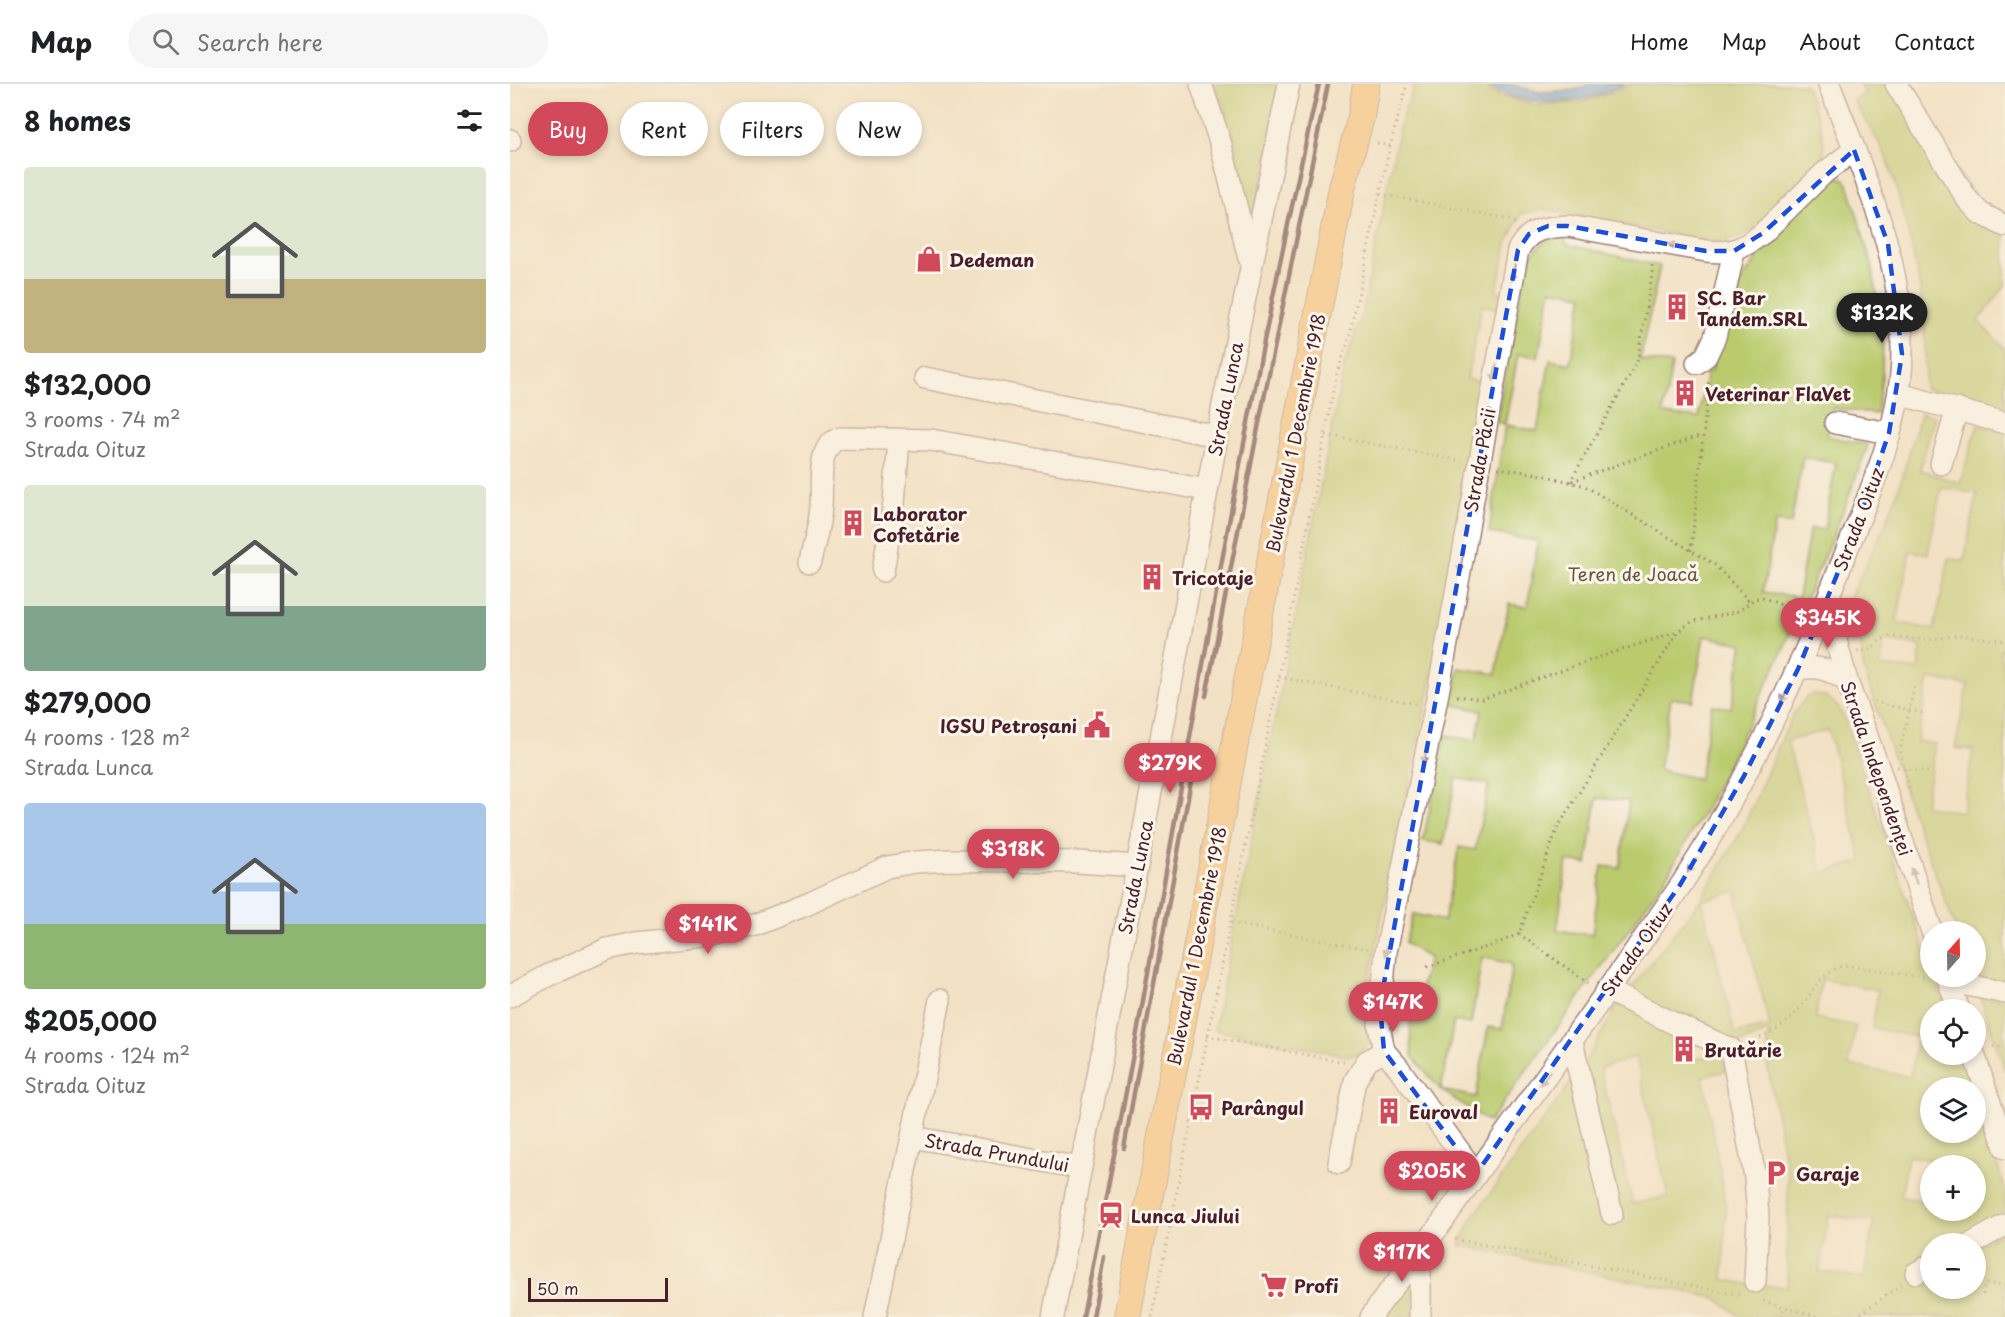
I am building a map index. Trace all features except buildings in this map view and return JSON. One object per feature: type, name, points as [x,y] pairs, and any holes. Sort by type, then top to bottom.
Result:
[{"type":"main road","name":"Bulevardul 1 Decembrie 1918","points":[[1128,1317],[1335,224],[1348,161],[1361,117],[1366,84]]},
{"type":"main road","name":"Bulevardul 1 Decembrie 1918","points":[[1361,117],[1381,84]]},
{"type":"street","points":[[1201,84],[1221,144],[1251,264]]},
{"type":"street","name":"Strada Lunca","points":[[1053,1317],[1217,436],[1289,84]]},
{"type":"street","name":"Strada Oituz","points":[[1371,1317],[1420,1253],[1572,1041],[1599,988],[1680,885],[1706,844],[1744,776],[1798,669],[1823,612],[1875,475],[1899,394],[1902,354],[1901,312],[1895,275],[1875,201],[1829,84]]},
{"type":"street","points":[[1896,84],[1966,199],[1980,213],[2005,226]]},
{"type":"street","points":[[1530,234],[1548,226],[1568,226],[1706,251],[1720,253],[1734,251],[1752,242],[1763,233],[1824,173],[1854,150]]},
{"type":"street","name":"Strada Păcii","points":[[1384,1051],[1379,1025],[1386,952],[1436,700],[1518,250],[1523,240],[1530,234]]},
{"type":"street","points":[[1703,368],[1715,337],[1734,251]]},
{"type":"street","points":[[925,378],[1217,436]]},
{"type":"street","points":[[1899,394],[2005,423]]},
{"type":"street","points":[[1941,464],[1957,409]]},
{"type":"street","points":[[1835,423],[1889,434]]},
{"type":"street","points":[[810,562],[821,507],[820,479],[827,446],[841,438],[941,441],[1207,490]]},
{"type":"street","points":[[883,571],[894,503],[899,440]]},
{"type":"street","name":"Strada Independenței","points":[[1823,612],[1878,766],[1928,921]]},
{"type":"street","points":[[1798,669],[1812,666],[1824,668],[1847,681]]},
{"type":"street","points":[[510,996],[549,975],[607,950],[636,943],[714,935],[755,925],[808,904],[887,867],[916,862],[974,860],[1078,861],[1137,866]]},
{"type":"street","points":[[1981,987],[2005,993]]},
{"type":"street","points":[[1599,988],[1731,1048],[1755,1177],[1758,1217],[1752,1293]]},
{"type":"street","name":"Strada Prundului","points":[[875,1317],[940,1000]]},
{"type":"street","points":[[1572,1041],[1612,1214]]},
{"type":"street","points":[[1339,1163],[1355,1081],[1364,1065],[1384,1051],[1476,1174]]},
{"type":"street","points":[[1986,1059],[2005,1148]]},
{"type":"street","name":"Strada Prundului","points":[[913,1137],[1081,1168]]},
{"type":"street","points":[[1986,1236],[2005,1225]]},
{"type":"street","points":[[1420,1253],[1420,1317]]},
{"type":"path","points":[[1152,1317],[1279,677],[1336,376],[1352,324],[1390,146],[1407,84]]},
{"type":"path","points":[[1380,195],[1510,219],[1530,234]]},
{"type":"path","points":[[1570,482],[1637,362],[1652,276]]},
{"type":"path","points":[[1691,551],[1702,435],[1703,368]]},
{"type":"path","points":[[1326,435],[1585,486],[1715,565],[1750,602]]},
{"type":"path","points":[[1570,482],[1702,435]]},
{"type":"path","points":[[1279,677],[1436,700],[1482,699],[1594,658],[1678,631],[1692,622],[1739,610],[1754,599],[1762,597],[1823,612]]},
{"type":"path","points":[[1427,968],[1519,934],[1557,829],[1678,631]]},
{"type":"path","points":[[1838,652],[1871,649],[1879,641],[1890,636],[1926,640],[1958,635],[2005,641]]},
{"type":"path","points":[[1911,794],[1900,750],[1915,682]]},
{"type":"path","points":[[1869,701],[1923,713]]},
{"type":"path","points":[[1905,768],[1928,772]]},
{"type":"path","points":[[1231,922],[1386,952]]},
{"type":"path","points":[[1519,934],[1599,988]]},
{"type":"path","points":[[1731,1048],[1777,1029],[1790,1019],[1822,978],[1834,968],[1845,965],[1920,975]]},
{"type":"path","points":[[1208,1036],[1364,1065]]},
{"type":"path","points":[[1986,1050],[2005,1048]]},
{"type":"path","points":[[1454,1239],[1752,1293],[1819,1317]]},
{"type":"path","points":[[1856,1317],[1920,1271]]},
{"type":"path","points":[[1986,1284],[2005,1285]]},
{"type":"path","points":[[1782,1317],[1784,1305]]},
{"type":"highlighted area","points":[[1854,150],[1888,244],[1902,354],[1889,433],[1853,536],[1798,669],[1744,776],[1680,885],[1476,1174],[1384,1051],[1380,1005],[1518,250],[1529,234],[1548,226],[1568,226],[1706,251],[1734,251],[1763,233]]},
{"type":"green space","points":[[1214,84],[1284,84],[1256,206],[1249,225],[1233,134]]},
{"type":"green space","points":[[1415,84],[1480,84],[1498,95],[1536,105],[1582,102],[1618,91],[1630,84],[1805,84],[1821,127],[1824,154],[1814,174],[1778,210],[1754,229],[1728,240],[1710,242],[1544,209],[1521,214],[1507,244],[1496,292],[1504,292],[1499,309],[1482,305],[1467,379],[1486,382],[1435,663],[1362,1018],[1369,1043],[1358,1055],[1348,1056],[1214,1030],[1344,367],[1363,310],[1400,124]]},
{"type":"green space","points":[[1860,84],[1888,84],[2005,233],[2005,286],[1978,321],[2005,349],[2005,414],[1924,388],[1924,323],[1915,264],[1887,159],[1853,100],[1865,94]]},
{"type":"green space","name":"Teren de Joacă","points":[[1837,177],[1844,179],[1848,184],[1872,266],[1883,330],[1882,375],[1877,414],[1833,408],[1827,436],[1868,445],[1836,529],[1782,652],[1707,806],[1663,882],[1489,1122],[1441,1090],[1412,1056],[1410,1023],[1429,958],[1405,943],[1413,914],[1444,921],[1459,847],[1475,850],[1489,784],[1456,778],[1443,844],[1423,841],[1445,735],[1476,741],[1482,711],[1450,704],[1459,668],[1496,674],[1509,604],[1527,607],[1538,541],[1489,533],[1505,425],[1537,431],[1550,360],[1570,364],[1583,295],[1551,289],[1538,357],[1518,354],[1505,424],[1496,422],[1526,265],[1543,243],[1567,232],[1565,244],[1660,266],[1640,360],[1672,364],[1663,414],[1699,418],[1707,371],[1712,371],[1721,323],[1730,298],[1782,224],[1826,178]],"holes":[[[1803,457],[1836,463],[1824,530],[1810,528],[1798,597],[1763,592],[1775,522],[1791,524]],[[1704,636],[1743,644],[1731,708],[1712,705],[1699,779],[1659,770],[1671,698],[1693,701]],[[1597,798],[1629,801],[1620,868],[1602,866],[1592,935],[1557,930],[1567,861],[1587,864]],[[1482,957],[1512,964],[1502,1029],[1488,1027],[1476,1097],[1441,1090],[1454,1021],[1471,1024]]]},
{"type":"green space","points":[[1921,413],[1935,416],[1920,470],[1960,483],[1978,425],[2005,432],[2005,648],[2000,651],[2005,682],[2005,990],[1986,981],[1986,921],[1953,921],[1910,807],[1863,667],[1861,648],[1849,611],[1851,595],[1885,525],[1898,491]],"holes":[[[1941,487],[1977,494],[1964,561],[1949,558],[1934,630],[1897,622],[1910,551],[1928,554]],[[1884,641],[1921,646],[1918,670],[1880,666]],[[1929,679],[1968,685],[1955,748],[1973,750],[1962,812],[1925,806],[1935,744],[1917,741]]]},
{"type":"green space","points":[[1812,694],[1827,698],[1843,715],[1920,936],[1920,987],[1938,987],[1943,999],[1920,999],[1920,1065],[1964,1065],[1969,1077],[1920,1077],[1920,1143],[1986,1143],[1986,1129],[2005,1189],[2005,1219],[1979,1233],[1920,1233],[1920,1299],[1986,1299],[1986,1241],[2005,1231],[2005,1317],[1741,1317],[1716,1298],[1460,1245],[1473,1217],[1583,1066],[1620,1001],[1693,1037],[1670,1043],[1675,1063],[1724,1053],[1726,1071],[1703,1076],[1726,1205],[1723,1279],[1752,1285],[1787,1287],[1788,1175],[1767,1064],[1769,1032],[1737,1044],[1626,995],[1699,902],[1741,832],[1792,716],[1805,699]],"holes":[[[1828,730],[1862,861],[1823,873],[1787,741]],[[1735,891],[1770,1026],[1735,1034],[1702,901]],[[1822,979],[1878,990],[1872,1028],[1917,1037],[1910,1077],[1848,1065],[1856,1026],[1815,1018]],[[1636,1057],[1668,1196],[1633,1204],[1600,1068]],[[1829,1215],[1874,1222],[1864,1278],[1819,1271]]]},
{"type":"green space","points":[[1980,996],[2005,1000],[2005,1071],[1986,1014],[1986,999],[1981,999]]},
{"type":"green space","points":[[1415,1276],[1412,1317],[1379,1317]]},
{"type":"water","points":[[1485,84],[1509,84],[1540,92],[1573,90],[1590,84],[1625,84],[1591,97],[1554,102],[1518,98]]},
{"type":"railway","points":[[1083,1317],[1137,1034],[1211,617],[1273,297],[1319,84]]},
{"type":"railway","points":[[1206,696],[1328,84]]},
{"type":"railway","points":[[1124,1148],[1193,770]]},
{"type":"railway","points":[[1093,1317],[1104,1257]]},
{"type":"place","name":"Dedeman","points":[[929,259]]},
{"type":"place","name":"SC. Bar Tandem.SRL","points":[[1677,307]]},
{"type":"place","name":"Veterinar FlaVet","points":[[1685,393]]},
{"type":"place","name":"Laborator Cofetărie","points":[[853,523]]},
{"type":"place","name":"Tricotaje","points":[[1152,577]]},
{"type":"place","name":"IGSU Petroșani","points":[[1097,725]]},
{"type":"place","name":"Brutărie","points":[[1684,1049]]},
{"type":"place","name":"Parângul","points":[[1201,1107]]},
{"type":"place","name":"Euroval","points":[[1389,1111]]},
{"type":"place","name":"Garaje","points":[[1776,1173]]},
{"type":"place","name":"Lunca Jiului","points":[[1111,1215]]},
{"type":"place","name":"Profi","points":[[1274,1285]]}]
